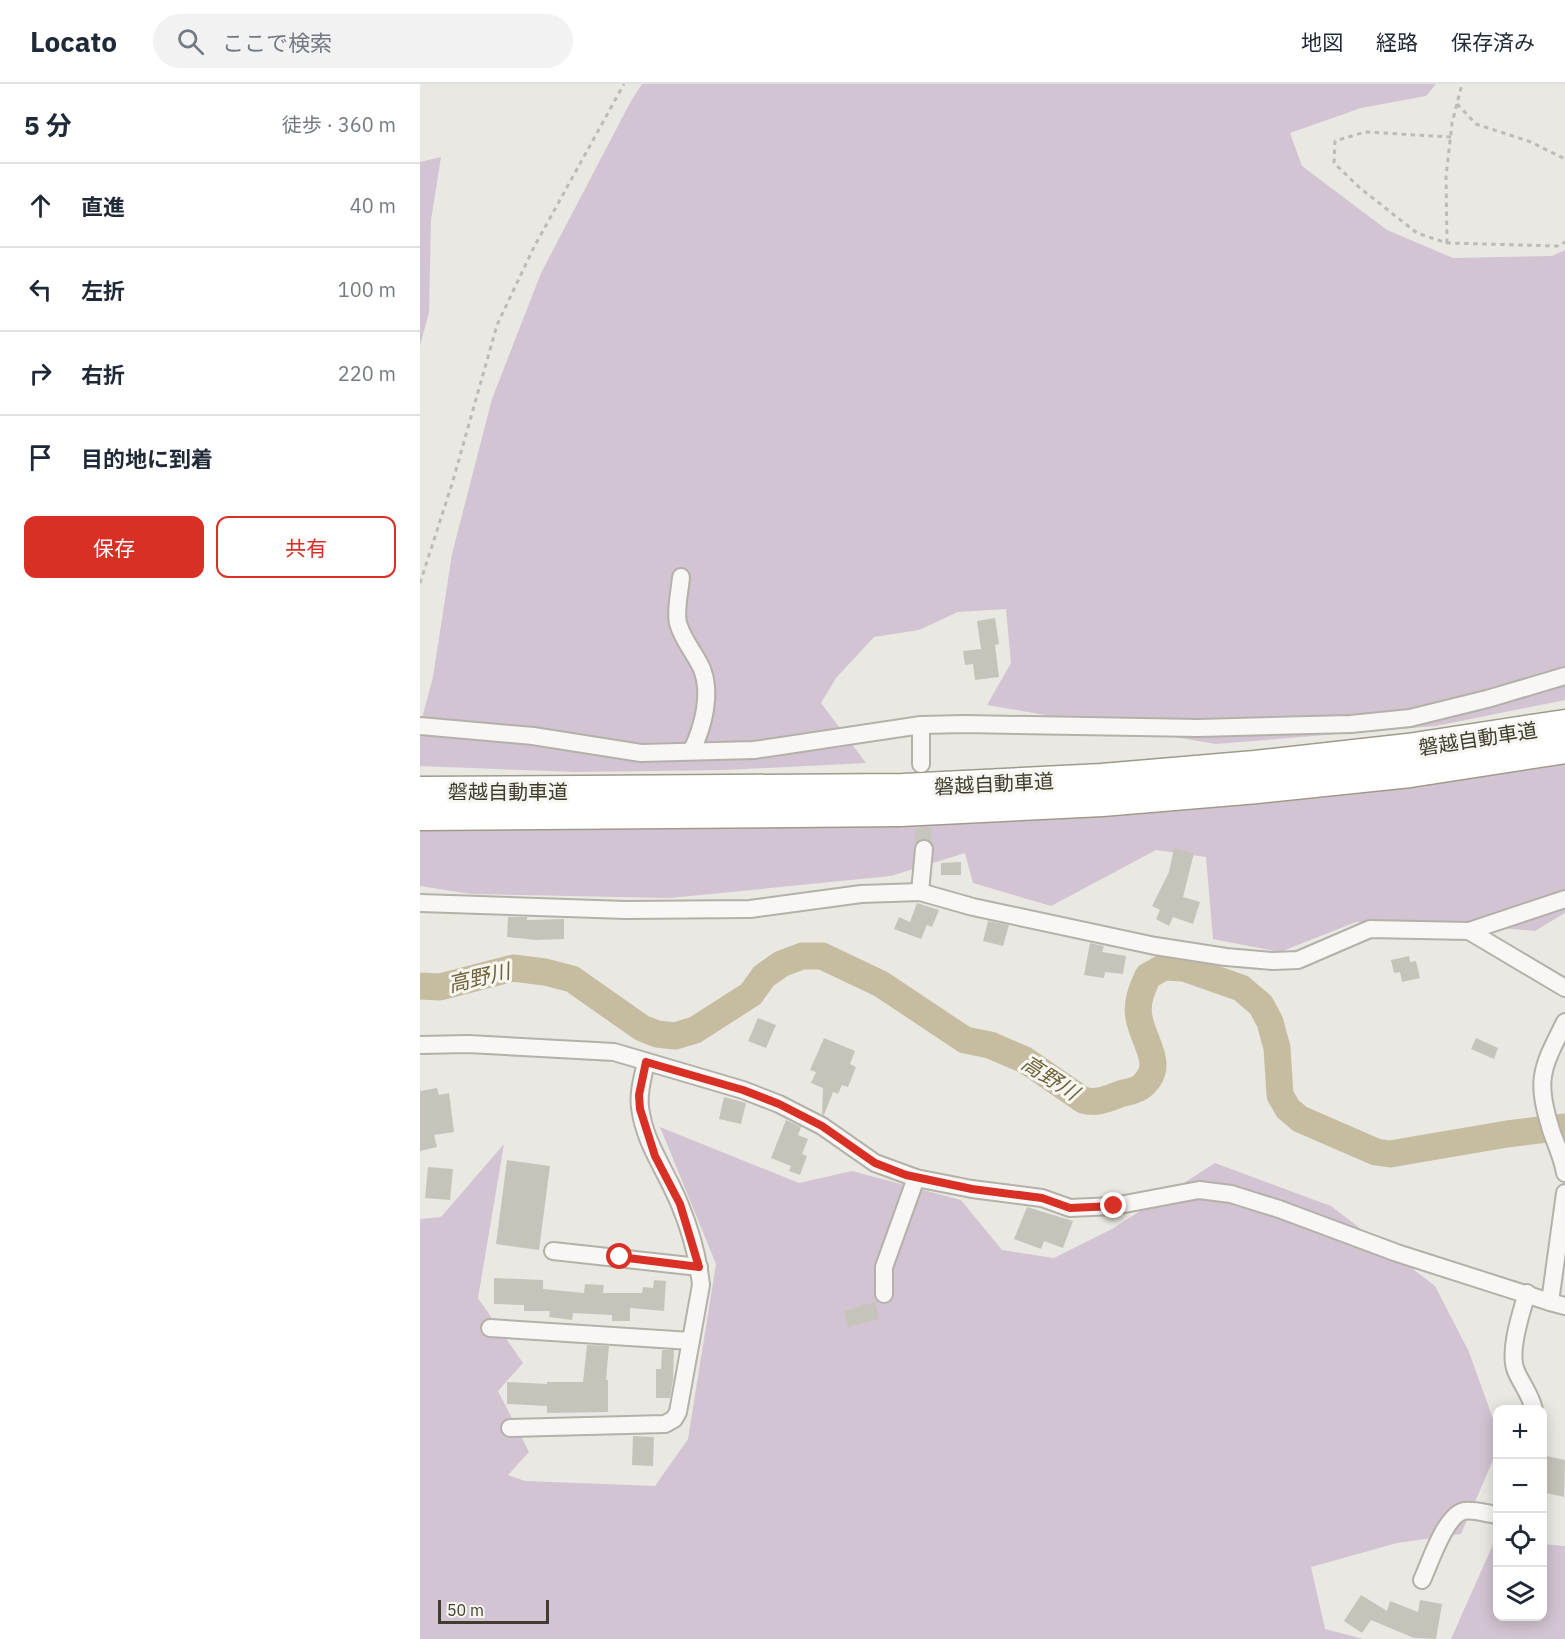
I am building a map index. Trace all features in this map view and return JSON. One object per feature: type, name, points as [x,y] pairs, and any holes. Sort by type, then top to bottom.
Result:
[{"type":"highway","name":"磐越自動車道","points":[[420,792],[903,789],[1091,779],[1255,766],[1408,750],[1565,725]]},
{"type":"highway","name":"磐越自動車道","points":[[420,815],[900,811],[1102,801],[1410,772],[1565,747]]},
{"type":"street","points":[[681,577],[678,621],[684,639],[702,670],[707,693],[700,733],[692,750]]},
{"type":"street","points":[[420,726],[533,736],[640,753],[754,750],[921,725],[1198,728],[1351,724],[1410,718],[1565,676]]},
{"type":"street","points":[[921,725],[921,764]]},
{"type":"street","points":[[920,892],[924,849]]},
{"type":"street","points":[[420,903],[614,910],[750,909],[861,894],[920,892],[973,907],[1155,946],[1226,957],[1273,961],[1298,960],[1370,929],[1469,932],[1565,899]]},
{"type":"street","points":[[1469,932],[1565,988]]},
{"type":"street","points":[[1565,1022],[1546,1060],[1542,1074],[1542,1093],[1547,1116],[1565,1173]]},
{"type":"street","points":[[420,1045],[468,1044],[614,1052],[743,1090],[779,1104],[822,1126],[875,1163],[916,1178],[972,1189],[1042,1198],[1070,1208],[1114,1206],[1199,1191],[1231,1194],[1279,1209],[1397,1253],[1558,1304],[1565,1193]]},
{"type":"street","points":[[510,1428],[665,1424],[674,1419],[678,1412],[701,1285],[699,1267],[680,1204],[655,1156],[640,1109],[639,1095],[646,1062]]},
{"type":"street","points":[[884,1294],[884,1267],[916,1178]]},
{"type":"street","points":[[553,1251],[699,1267]]},
{"type":"street","points":[[1527,1293],[1519,1320],[1514,1361],[1533,1405]]},
{"type":"street","points":[[490,1328],[691,1341]]},
{"type":"street","points":[[1422,1580],[1447,1525],[1455,1515],[1465,1511],[1493,1514]]},
{"type":"path","points":[[420,583],[452,484],[497,325],[534,247],[624,84]]},
{"type":"path","points":[[1447,243],[1446,177],[1451,137],[1462,84]]},
{"type":"path","points":[[1457,104],[1476,124],[1531,142],[1565,159]]},
{"type":"path","points":[[1451,137],[1365,132],[1335,141],[1334,163],[1360,188],[1417,233],[1447,243],[1557,246],[1565,242]]},
{"type":"shaded area","points":[[642,84],[1436,84],[1426,96],[1361,108],[1290,133],[1302,166],[1387,230],[1453,258],[1552,256],[1565,250],[1565,700],[1436,726],[1216,744],[987,705],[1011,663],[1006,609],[958,612],[919,630],[874,637],[836,678],[821,703],[866,763],[725,770],[576,772],[420,766],[420,726],[433,677],[452,554],[492,399],[541,273]]},
{"type":"shaded area","points":[[441,157],[431,220],[429,312],[420,346],[420,162]]},
{"type":"shaded area","points":[[1565,764],[1565,913],[1535,931],[1455,924],[1356,922],[1280,952],[1213,939],[1206,857],[1156,850],[1051,906],[973,883],[965,853],[891,876],[670,898],[471,894],[420,886],[420,827],[715,829],[1215,806]]},
{"type":"shaded area","points":[[660,1127],[799,1183],[852,1171],[961,1200],[1002,1250],[1054,1258],[1112,1229],[1215,1163],[1331,1206],[1435,1286],[1469,1352],[1493,1419],[1493,1460],[1461,1534],[1397,1543],[1311,1567],[1325,1629],[1363,1639],[420,1639],[420,1219],[441,1217],[504,1144],[478,1298],[523,1363],[498,1391],[529,1452],[508,1475],[525,1481],[655,1486],[688,1439],[716,1264]]},
{"type":"shaded area","points":[[1493,1544],[1493,1621],[1547,1621],[1547,1544],[1565,1546],[1565,1639],[1451,1639]]},
{"type":"building","points":[[995,618],[999,644],[995,645],[999,677],[975,680],[973,664],[965,665],[963,651],[981,649],[977,621]]},
{"type":"building","points":[[1174,848],[1194,853],[1183,897],[1200,902],[1193,924],[1173,917],[1169,926],[1156,919],[1160,910],[1152,906],[1169,872]]},
{"type":"building","points":[[961,862],[961,875],[941,875],[941,863]]},
{"type":"building","points":[[917,903],[939,910],[932,927],[927,925],[921,939],[894,929],[899,917],[910,922]]},
{"type":"building","points":[[508,917],[527,917],[527,920],[564,919],[564,939],[536,940],[507,937]]},
{"type":"building","points":[[988,921],[1009,925],[1003,946],[983,941]]},
{"type":"building","points":[[1090,943],[1104,946],[1102,952],[1126,956],[1123,974],[1105,972],[1104,978],[1084,975]]},
{"type":"building","points":[[1409,956],[1410,962],[1416,961],[1420,978],[1402,982],[1400,972],[1394,973],[1391,960]]},
{"type":"building","points":[[758,1018],[776,1025],[766,1048],[748,1041]]},
{"type":"building","points":[[824,1038],[855,1051],[850,1064],[856,1067],[848,1087],[842,1085],[838,1094],[833,1092],[824,1115],[822,1114],[823,1088],[811,1083],[816,1072],[810,1070]]},
{"type":"building","points":[[1476,1038],[1498,1048],[1494,1059],[1471,1049]]},
{"type":"building","points":[[437,1088],[439,1095],[449,1093],[454,1132],[434,1135],[437,1147],[420,1151],[420,1091]]},
{"type":"building","points":[[724,1097],[746,1103],[741,1124],[719,1119]]},
{"type":"building","points":[[786,1120],[801,1127],[798,1135],[808,1139],[802,1154],[807,1156],[800,1175],[789,1171],[791,1166],[771,1158]]},
{"type":"building","points":[[507,1160],[550,1166],[539,1250],[496,1244]]},
{"type":"building","points":[[428,1167],[453,1169],[450,1200],[425,1198]]},
{"type":"building","points":[[1027,1207],[1073,1221],[1063,1248],[1044,1241],[1041,1249],[1014,1239]]},
{"type":"building","points":[[494,1278],[543,1280],[543,1289],[584,1293],[585,1284],[604,1285],[603,1293],[642,1293],[643,1287],[653,1288],[654,1280],[666,1281],[664,1311],[630,1308],[630,1321],[612,1321],[612,1315],[573,1313],[572,1320],[549,1317],[550,1311],[524,1311],[524,1305],[494,1304]]},
{"type":"building","points":[[875,1302],[879,1319],[848,1327],[844,1311]]},
{"type":"building","points":[[587,1345],[609,1346],[606,1380],[608,1380],[608,1412],[547,1413],[547,1406],[507,1404],[507,1382],[547,1384],[547,1382],[583,1382]]},
{"type":"building","points":[[662,1350],[674,1350],[670,1398],[656,1398],[656,1369],[661,1369]]},
{"type":"building","points":[[633,1436],[654,1437],[653,1466],[632,1465]]},
{"type":"building","points":[[1547,1456],[1565,1460],[1564,1497],[1547,1493]]},
{"type":"building","points":[[1361,1595],[1387,1611],[1390,1601],[1418,1612],[1420,1600],[1442,1604],[1436,1639],[1414,1638],[1371,1620],[1362,1633],[1344,1621]]},
{"type":"waterway","name":"高野川","points":[[420,986],[440,987],[513,968],[545,972],[572,979],[642,1028],[657,1034],[675,1036],[695,1030],[751,994],[764,976],[781,964],[802,956],[822,956],[881,984],[965,1040],[990,1045],[1025,1060],[1083,1100],[1093,1101],[1137,1089],[1149,1078],[1153,1061],[1138,1012],[1142,991],[1148,976],[1164,967],[1184,968],[1241,988],[1261,1005],[1270,1022],[1277,1048],[1280,1095],[1288,1109],[1300,1119],[1376,1152],[1390,1154],[1507,1134],[1565,1127]]},
{"type":"tunnel","points":[[922,804],[924,849]]},
{"type":"route","points":[[620,1257],[699,1267],[680,1204],[655,1156],[640,1109],[639,1095],[646,1062],[743,1090],[779,1104],[822,1126],[875,1163],[906,1175],[972,1189],[1042,1198],[1070,1208],[1114,1206]]}]
